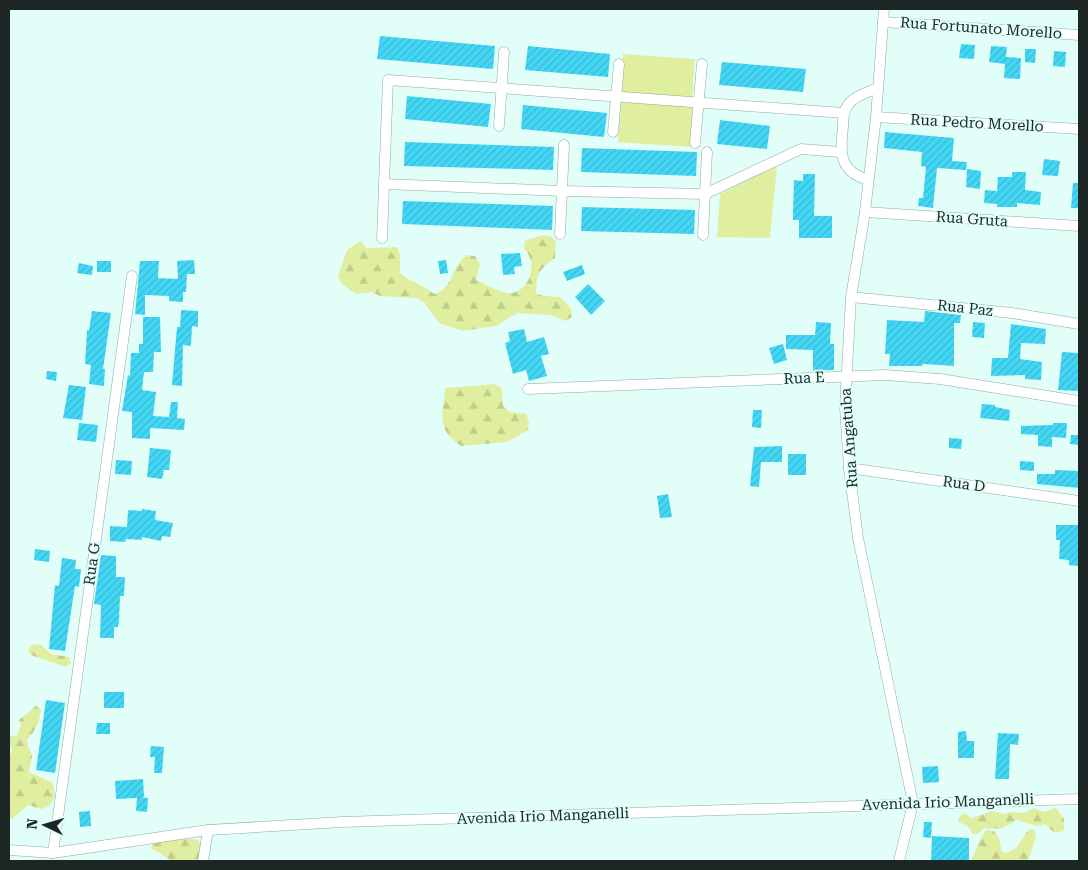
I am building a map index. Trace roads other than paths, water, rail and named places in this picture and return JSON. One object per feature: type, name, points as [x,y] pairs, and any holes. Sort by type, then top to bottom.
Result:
[{"type":"street","name":"Rua Angatuba","points":[[884,9],[876,117],[865,212],[851,297],[846,375],[849,468],[858,538],[913,803],[899,861]]},
{"type":"street","name":"Rua Fortunato Morello","points":[[883,22],[1079,35]]},
{"type":"street","points":[[499,126],[504,52]]},
{"type":"street","points":[[613,132],[619,64]]},
{"type":"street","points":[[695,143],[702,64]]},
{"type":"street","points":[[382,238],[385,115],[388,80],[844,113]]},
{"type":"street","points":[[868,180],[857,175],[848,167],[840,152],[844,113],[852,100],[878,88]]},
{"type":"street","name":"Rua Pedro Morello","points":[[876,117],[1079,129]]},
{"type":"street","points":[[560,234],[564,145]]},
{"type":"street","points":[[384,184],[563,192],[705,194],[801,148],[840,152]]},
{"type":"street","points":[[703,235],[708,152]]},
{"type":"street","name":"Rua Gruta","points":[[865,212],[1079,226]]},
{"type":"street","name":"Rua G","points":[[52,853],[132,276]]},
{"type":"street","name":"Rua Paz","points":[[851,297],[1012,313],[1079,324]]},
{"type":"street","name":"Rua E","points":[[528,388],[885,375],[940,379],[1079,401]]},
{"type":"street","name":"Rua D","points":[[849,468],[1079,501]]},
{"type":"street","name":"Avenida Irio Manganelli","points":[[9,850],[52,853],[208,830],[342,822],[1079,799]]},
{"type":"street","points":[[202,861],[208,830]]}]
